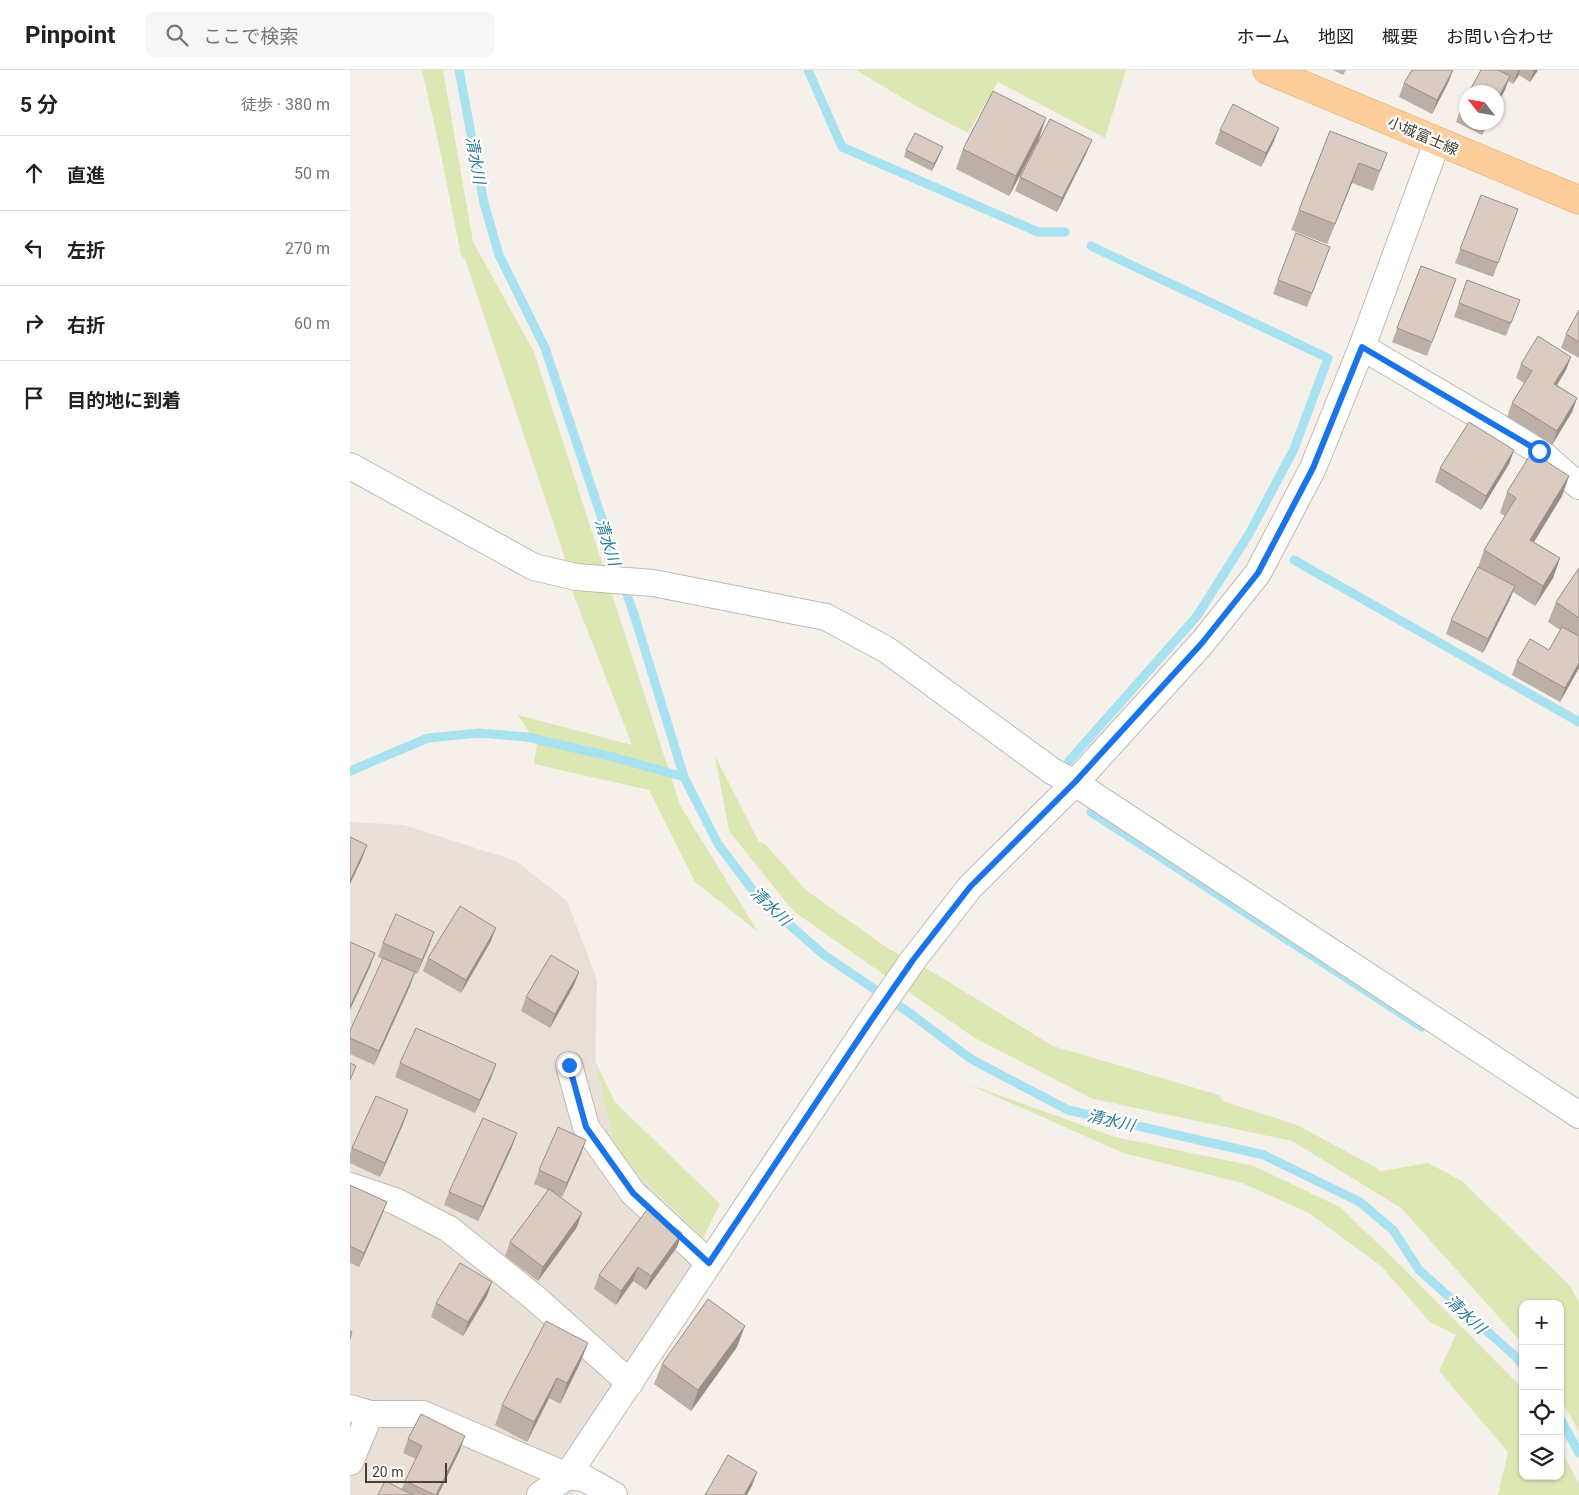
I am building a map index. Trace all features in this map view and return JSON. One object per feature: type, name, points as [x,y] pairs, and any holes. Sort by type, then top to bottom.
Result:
[{"type":"main road","name":"小城富士線","points":[[1285,73],[1437,142],[1579,200]]},
{"type":"street","points":[[540,1495],[567,1476],[913,960],[970,887],[1075,782],[1202,643],[1258,573],[1313,468],[1362,347],[1437,142]]},
{"type":"street","points":[[1362,347],[1539,451],[1579,486]]},
{"type":"street","points":[[350,466],[534,567],[576,577],[653,583],[826,617],[887,650],[1052,771],[1075,782],[1579,1115]]},
{"type":"street","points":[[569,1065],[586,1127],[633,1193],[709,1263]]},
{"type":"street","points":[[350,1186],[395,1201],[449,1229],[535,1298],[630,1383]]},
{"type":"street","points":[[350,1462],[360,1411],[423,1414],[567,1476],[584,1478],[614,1495]]},
{"type":"shaded area","points":[[350,822],[404,825],[516,861],[567,901],[597,980],[595,1061],[616,1153],[725,1260],[572,1495],[350,1495]]},
{"type":"green space","points":[[422,70],[443,70],[473,242],[534,352],[680,805],[758,932],[695,882],[649,790],[534,764],[537,744],[518,715],[632,745],[573,593],[562,549],[465,259],[461,255]]},
{"type":"green space","points":[[856,70],[1126,70],[1105,138],[998,82],[968,133],[916,106]]},
{"type":"green space","points":[[715,756],[759,842],[765,844],[807,891],[889,949],[931,971],[1053,1046],[1219,1095],[1223,1101],[1297,1125],[1381,1171],[1428,1163],[1462,1181],[1570,1286],[1579,1302],[1579,1431],[1564,1405],[1564,1300],[1519,1300],[1519,1340],[1401,1208],[1292,1141],[1093,1099],[973,1037],[793,911],[729,831]]},
{"type":"green space","points":[[595,1061],[615,1102],[720,1204],[703,1238],[616,1153]]},
{"type":"green space","points":[[968,1084],[1115,1137],[1254,1166],[1340,1207],[1519,1385],[1519,1480],[1564,1480],[1564,1456],[1579,1484],[1579,1495],[1498,1495],[1508,1452],[1439,1371],[1456,1335],[1430,1322],[1381,1266],[1309,1213],[1242,1183],[1123,1153]]},
{"type":"building","points":[[1412,70],[1453,70],[1437,100],[1404,83]]},
{"type":"building","points":[[1481,70],[1498,70],[1510,76],[1504,87],[1504,85],[1473,85]]},
{"type":"building","points":[[993,91],[1046,118],[1016,176],[963,149]]},
{"type":"building","points":[[1233,104],[1279,128],[1266,153],[1220,130]]},
{"type":"building","points":[[1050,119],[1092,140],[1062,198],[1020,177]]},
{"type":"building","points":[[1330,131],[1387,153],[1380,171],[1359,163],[1335,224],[1299,210]]},
{"type":"building","points":[[915,133],[943,147],[934,164],[906,150]]},
{"type":"building","points":[[1481,195],[1518,209],[1498,263],[1460,249]]},
{"type":"building","points":[[1296,233],[1330,247],[1312,293],[1278,280]]},
{"type":"building","points":[[1421,266],[1456,279],[1432,342],[1397,328]]},
{"type":"building","points":[[1467,280],[1520,300],[1511,323],[1459,303]]},
{"type":"building","points":[[1579,310],[1579,342],[1566,334]]},
{"type":"building","points":[[1538,336],[1571,357],[1554,384],[1577,398],[1557,431],[1512,403],[1532,371],[1521,364]]},
{"type":"building","points":[[1469,422],[1514,450],[1486,496],[1440,468]]},
{"type":"building","points":[[1532,452],[1569,476],[1530,540],[1560,558],[1543,586],[1484,550],[1516,498],[1507,492]]},
{"type":"building","points":[[1478,567],[1515,586],[1488,639],[1451,620]]},
{"type":"building","points":[[1579,568],[1579,618],[1556,602]]},
{"type":"building","points":[[1562,627],[1579,636],[1579,663],[1565,688],[1517,661],[1530,639],[1549,650]]},
{"type":"building","points":[[350,837],[367,845],[350,881]]},
{"type":"building","points":[[460,906],[496,928],[466,980],[428,958]]},
{"type":"building","points":[[396,914],[434,932],[422,960],[383,943]]},
{"type":"building","points":[[350,942],[375,953],[350,1007]]},
{"type":"building","points":[[551,955],[579,972],[555,1014],[526,997]]},
{"type":"building","points":[[383,958],[415,972],[379,1051],[350,1038],[350,1031]]},
{"type":"building","points":[[416,1028],[496,1064],[480,1100],[400,1063]]},
{"type":"building","points":[[350,1063],[356,1066],[350,1080]]},
{"type":"building","points":[[376,1096],[408,1110],[385,1163],[352,1148]]},
{"type":"building","points":[[483,1118],[517,1133],[483,1207],[449,1192]]},
{"type":"building","points":[[558,1127],[586,1140],[567,1183],[539,1170]]},
{"type":"building","points":[[350,1185],[387,1202],[364,1253],[350,1246]]},
{"type":"building","points":[[549,1189],[582,1213],[543,1267],[510,1242]]},
{"type":"building","points":[[648,1208],[682,1233],[651,1276],[638,1267],[621,1291],[599,1275]]},
{"type":"building","points":[[460,1263],[492,1282],[468,1322],[436,1303]]},
{"type":"building","points":[[708,1299],[745,1326],[698,1390],[662,1364]]},
{"type":"building","points":[[546,1321],[588,1343],[567,1383],[557,1378],[534,1422],[502,1405]]},
{"type":"building","points":[[421,1414],[465,1436],[436,1495],[405,1481],[422,1446],[408,1439]]},
{"type":"building","points":[[728,1455],[757,1472],[744,1495],[705,1495]]},
{"type":"building","points":[[385,1481],[413,1495],[378,1495]]},
{"type":"waterway","name":"清水川","points":[[459,70],[484,203],[499,255],[545,348],[636,621],[684,777],[718,844],[758,897],[824,955],[911,1014],[971,1059],[1068,1110],[1264,1155],[1360,1202],[1393,1230],[1419,1270],[1519,1361]]},
{"type":"waterway","points":[[808,70],[842,147],[1038,232],[1065,232]]},
{"type":"waterway","points":[[1069,761],[1197,616],[1249,534],[1294,449],[1328,358],[1091,246]]},
{"type":"waterway","points":[[1294,560],[1579,722]]},
{"type":"waterway","points":[[350,771],[428,738],[479,733],[527,737],[613,757],[684,777]]},
{"type":"waterway","points":[[1091,812],[1422,1027]]},
{"type":"waterway","name":"清水川","points":[[1564,1425],[1579,1453]]},
{"type":"route","points":[[569,1065],[586,1127],[633,1193],[709,1263],[913,960],[970,887],[1075,782],[1202,643],[1258,573],[1313,468],[1362,347],[1539,451]]}]
